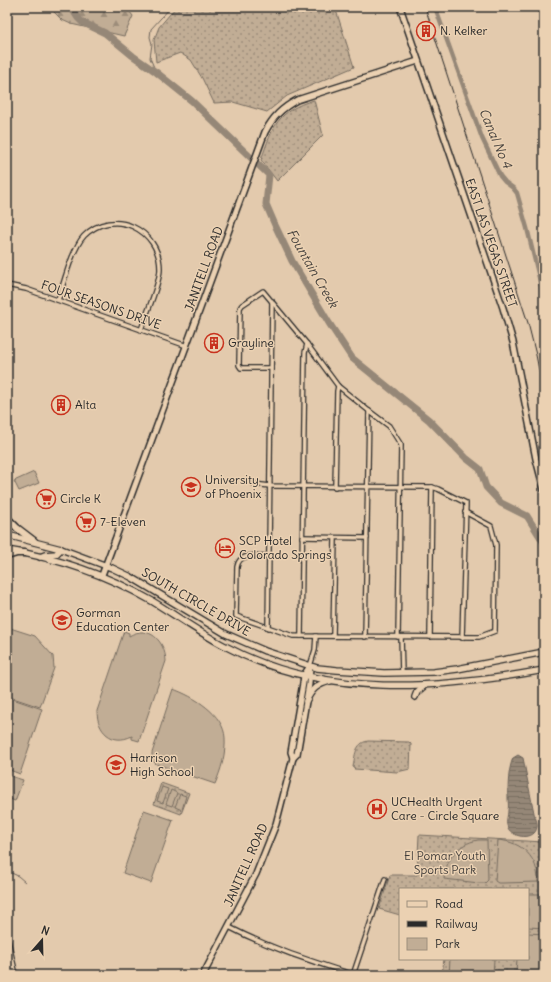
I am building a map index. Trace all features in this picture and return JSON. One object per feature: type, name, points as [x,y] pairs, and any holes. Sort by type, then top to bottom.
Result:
[{"type":"highway","points":[[7,518],[34,541]]},
{"type":"highway","points":[[7,556],[17,553],[25,553]]},
{"type":"main road","name":"SOUTH CIRCLE DRIVE","points":[[7,535],[61,549],[106,565],[131,576],[226,634],[265,651],[310,666],[341,671],[402,673],[447,671],[544,652]]},
{"type":"main road","points":[[40,557],[56,554],[61,549]]},
{"type":"main road","name":"SOUTH CIRCLE DRIVE","points":[[7,550],[25,553],[82,568],[102,575],[152,602],[227,648],[267,664],[307,675],[334,681],[364,684],[430,685],[472,682],[544,670]]},
{"type":"main road","points":[[306,701],[316,686],[334,681]]},
{"type":"main road","points":[[401,685],[412,691],[415,698],[421,687],[430,685]]},
{"type":"street","name":"EAST LAS VEGAS STREET","points":[[400,7],[503,308],[513,342],[536,459],[544,490]]},
{"type":"street","name":"JANITELL ROAD","points":[[102,575],[264,132],[275,116],[290,104],[313,95],[418,61]]},
{"type":"street","points":[[58,300],[75,252],[85,235],[95,228],[105,224],[116,223],[130,225],[139,229],[148,237],[156,247],[159,260],[159,278],[141,330]]},
{"type":"street","name":"FOUR SEASONS DRIVE","points":[[7,285],[26,289],[187,346]]},
{"type":"street","points":[[271,368],[244,368],[239,365],[240,306],[263,291],[307,344],[338,386],[389,426],[400,441],[400,637],[402,673]]},
{"type":"street","points":[[268,628],[272,301]]},
{"type":"street","points":[[301,636],[305,353],[307,344]]},
{"type":"street","points":[[335,486],[338,386]]},
{"type":"street","points":[[365,637],[369,411]]},
{"type":"street","points":[[254,484],[303,487],[432,487],[438,488],[466,503],[462,638]]},
{"type":"street","points":[[430,637],[432,487]]},
{"type":"street","points":[[269,556],[248,556],[239,560],[237,567],[236,616],[289,635],[478,637],[495,631],[496,544],[491,526],[466,512]]},
{"type":"street","points":[[302,537],[367,538]]},
{"type":"street","points":[[333,636],[335,538]]},
{"type":"street","name":"JANITELL ROAD","points":[[293,758],[291,752],[316,636]]},
{"type":"street","name":"JANITELL ROAD","points":[[203,975],[256,874],[270,840],[282,805],[293,758],[297,754],[306,701],[307,675]]},
{"type":"street","points":[[229,927],[276,949],[353,975],[385,879]]},
{"type":"street","points":[[7,936],[16,975]]},
{"type":"green space","points":[[49,7],[126,7],[133,16],[124,36],[71,24],[62,20]]},
{"type":"green space","points":[[176,7],[335,7],[354,67],[287,96],[267,112],[233,102],[214,103],[202,78],[191,60],[180,53],[156,62],[154,40],[159,27]]},
{"type":"green space","points":[[314,100],[323,135],[277,181],[261,160],[273,129],[278,121],[292,109]]},
{"type":"green space","points":[[34,472],[39,483],[19,491],[14,481]]},
{"type":"green space","points":[[7,627],[35,636],[53,656],[54,668],[40,707],[7,696]]},
{"type":"green space","points":[[124,631],[129,633],[129,636],[143,632],[155,636],[163,647],[166,661],[139,741],[132,739],[132,736],[125,739],[118,739],[107,735],[100,725],[97,711]]},
{"type":"green space","points":[[173,689],[189,696],[206,707],[219,721],[223,729],[225,738],[224,756],[215,784],[156,764],[152,760],[152,753]]},
{"type":"green space","points":[[7,697],[42,709],[20,774],[7,769]]},
{"type":"green space","points":[[368,741],[409,742],[411,744],[410,769],[397,772],[354,769],[354,759],[358,747],[360,744]]},
{"type":"green space","points":[[7,775],[23,780],[15,801],[7,798]]},
{"type":"green space","points":[[161,783],[189,793],[181,814],[154,804]]},
{"type":"green space","points":[[162,787],[168,789],[163,803],[157,801]]},
{"type":"green space","points":[[171,790],[177,793],[172,806],[166,804]]},
{"type":"green space","points":[[180,794],[186,796],[182,810],[175,807]]},
{"type":"green space","points":[[144,810],[173,820],[151,883],[123,873]]},
{"type":"green space","name":"El Pomar Youth Sports Park","points":[[419,835],[544,842],[544,975],[442,975],[444,960],[529,960],[529,888],[399,888],[399,915],[379,909],[390,875],[417,875]]},
{"type":"green space","points":[[478,840],[487,840],[488,880],[485,883],[479,883],[444,879],[447,865],[454,854],[464,845]]},
{"type":"green space","points":[[498,840],[515,844],[527,853],[535,866],[538,882],[498,883],[495,881]]},
{"type":"green space","points":[[529,894],[544,894],[544,928],[529,927]]},
{"type":"green space","points":[[529,933],[544,934],[544,973],[516,972],[517,960],[529,960]]},
{"type":"green space","points":[[450,960],[494,960],[493,975],[449,975]]},
{"type":"shaded area","points":[[518,755],[523,758],[537,824],[535,831],[528,836],[519,836],[514,834],[508,828],[507,824],[509,773],[513,758]]},
{"type":"waterway","name":"Fountain Creek","points":[[71,7],[82,22],[105,33],[192,101],[269,175],[266,204],[275,225],[292,261],[352,358],[429,420],[466,458],[480,469],[486,487],[501,503],[527,516],[544,543]]},
{"type":"waterway","points":[[156,72],[150,58],[152,44],[150,37],[151,29],[171,7]]},
{"type":"waterway","name":"Canal No 4","points":[[435,7],[482,138],[500,176],[517,193],[544,298]]},
{"type":"waterway","points":[[7,871],[18,876],[25,882]]},
{"type":"railway","points":[[425,7],[528,323],[544,395]]},
{"type":"place","name":"N. Kelker","points":[[426,31]]},
{"type":"place","name":"Grayline","points":[[214,343]]},
{"type":"place","name":"Alta","points":[[61,405]]},
{"type":"place","name":"University of Phoenix","points":[[191,487]]},
{"type":"place","name":"Circle K","points":[[46,499]]},
{"type":"place","name":"7-Eleven","points":[[86,522]]},
{"type":"place","name":"SCP Hotel Colorado Springs","points":[[225,548]]},
{"type":"place","name":"Gorman Education Center","points":[[62,620]]},
{"type":"place","name":"Harrison High School","points":[[116,765]]},
{"type":"place","name":"UCHealth Urgent Care - Circle Square","points":[[377,809]]}]
